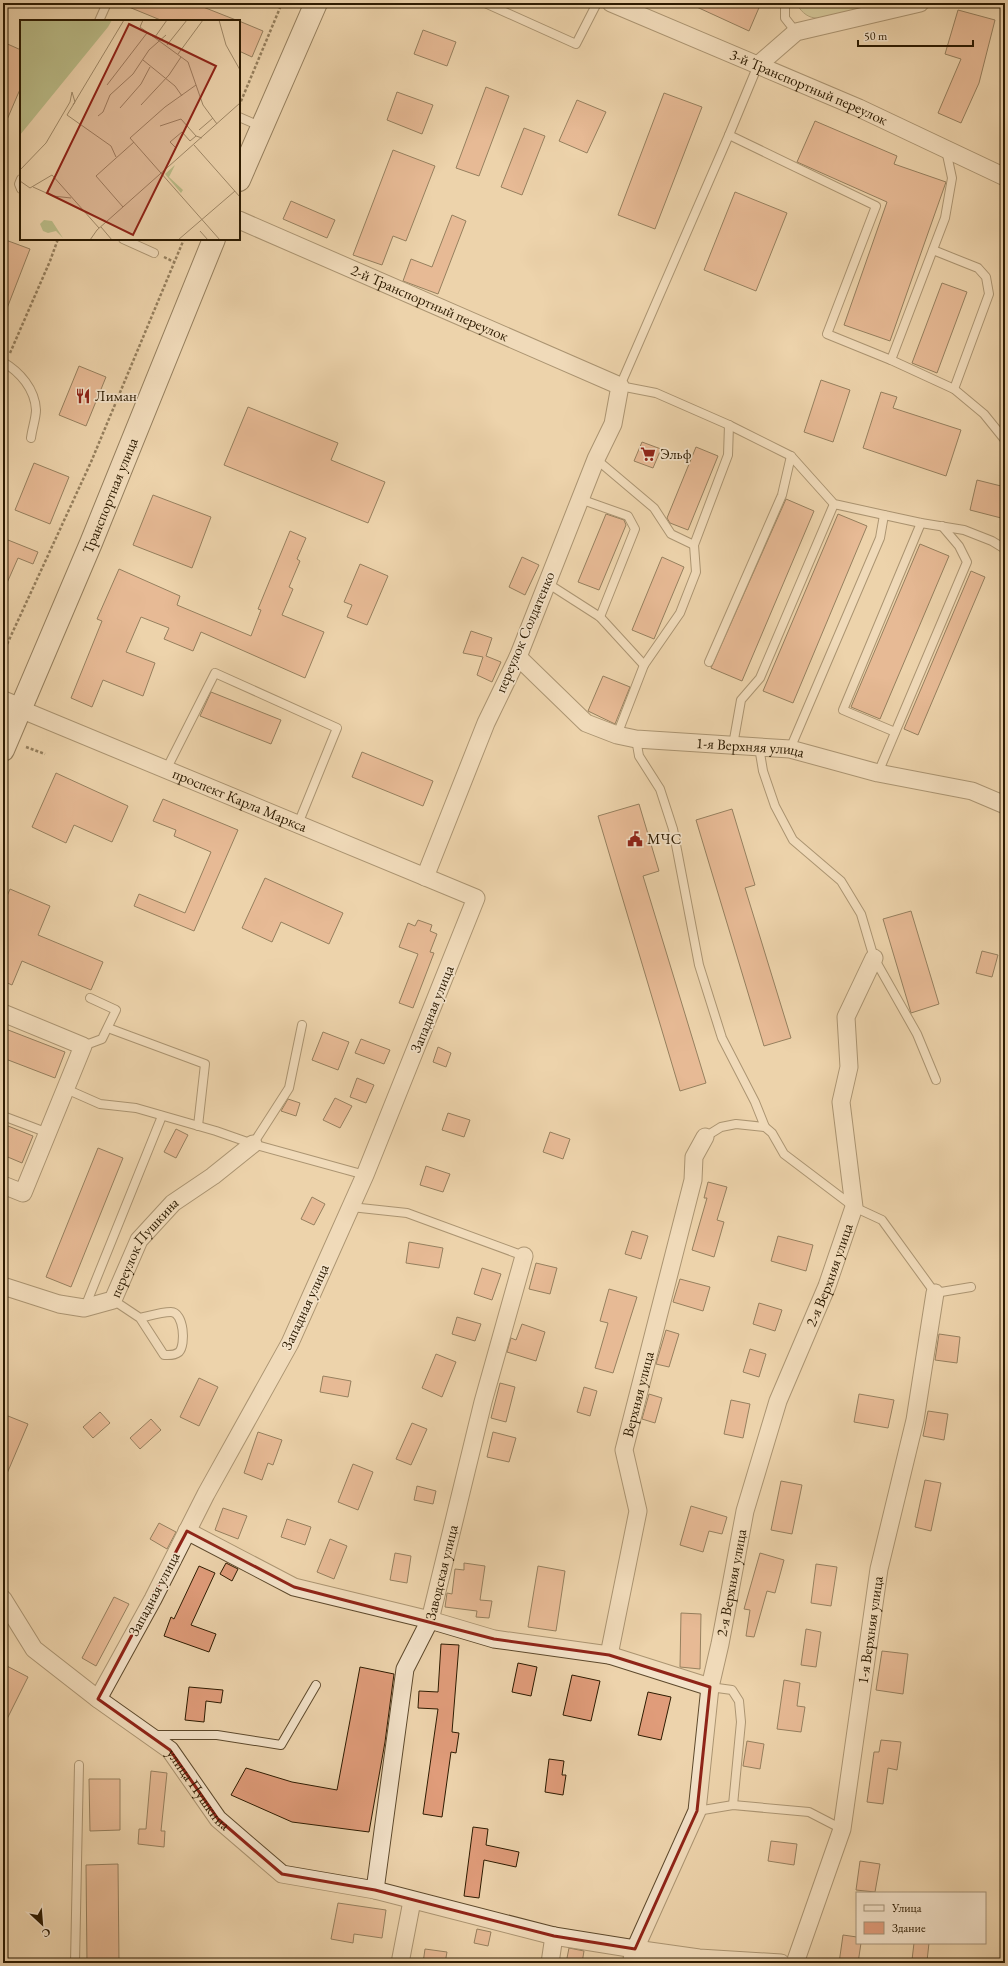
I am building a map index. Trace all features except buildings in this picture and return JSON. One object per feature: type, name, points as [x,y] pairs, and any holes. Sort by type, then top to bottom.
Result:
[{"type":"main road","points":[[240,178],[316,3]]},
{"type":"main road","name":"Транспортная улица","points":[[3,750],[11,706],[91,543],[214,240]]},
{"type":"street","name":"3-й Транспортный переулок","points":[[610,3],[859,108],[1005,177]]},
{"type":"street","points":[[758,65],[796,32],[920,3]]},
{"type":"street","name":"2-й Транспортный переулок","points":[[240,220],[620,386]]},
{"type":"street","name":"переулок Солдатенко","points":[[425,877],[486,723],[518,657],[596,459],[613,424],[620,386]]},
{"type":"street","name":"1-я Верхняя улица","points":[[518,657],[586,722],[617,735],[636,739],[790,749],[878,773],[972,791],[1005,805]]},
{"type":"street","name":"проспект Карла Маркса","points":[[11,706],[476,898]]},
{"type":"street","name":"Западная улица","points":[[98,1699],[153,1599],[187,1531],[290,1343],[365,1175],[476,898]]},
{"type":"street","points":[[854,1207],[841,1102],[849,1067],[846,1017],[874,958]]},
{"type":"street","points":[[3,1012],[83,1046],[23,1193],[3,1185]]},
{"type":"street","name":"Верхняя улица","points":[[609,1655],[638,1511],[624,1450],[693,1180],[694,1157],[705,1137]]},
{"type":"street","name":"переулок Пушкина","points":[[3,1286],[59,1304],[84,1308],[112,1300],[139,1240],[173,1203],[213,1176],[253,1144]]},
{"type":"street","name":"2-я Верхняя улица","points":[[633,1956],[697,1811],[710,1687],[720,1644],[745,1511],[778,1401],[827,1286],[854,1207]]},
{"type":"street","name":"Заводская улица","points":[[374,1890],[405,1669],[430,1620],[483,1402],[524,1256]]},
{"type":"street","name":"1-я Верхняя улица","points":[[795,1963],[842,1829],[879,1569],[915,1420],[935,1293]]},
{"type":"street","points":[[187,1531],[294,1587],[430,1620],[494,1639],[609,1655],[710,1687]]},
{"type":"street","name":"улица Пушкина","points":[[3,1599],[34,1649],[98,1699],[170,1750],[218,1819],[282,1874],[374,1890],[412,1901],[633,1956],[781,1963]]},
{"type":"street","points":[[400,1963],[412,1901]]},
{"type":"street","points":[[550,1963],[554,1936]]},
{"type":"lane","points":[[99,20],[107,3]]},
{"type":"lane","points":[[485,3],[576,44],[597,3]]},
{"type":"lane","points":[[785,3],[785,18],[796,32]]},
{"type":"lane","points":[[758,65],[620,386],[656,393],[729,425],[791,456],[834,504],[921,523],[964,530],[992,541],[1005,549]]},
{"type":"lane","points":[[240,117],[262,127]]},
{"type":"lane","points":[[729,135],[876,206],[827,334],[954,389],[984,414],[1005,440]]},
{"type":"lane","points":[[890,360],[945,218],[952,178],[946,149]]},
{"type":"lane","points":[[125,240],[154,253]]},
{"type":"lane","points":[[933,250],[978,268],[986,277],[989,294],[954,389]]},
{"type":"lane","points":[[4,362],[14,369],[29,386],[36,410],[31,438]]},
{"type":"lane","points":[[617,735],[644,665],[680,613],[696,572],[694,545],[728,455],[729,425]]},
{"type":"lane","points":[[709,662],[782,494],[791,456]]},
{"type":"lane","points":[[596,459],[654,508],[671,534],[694,545]]},
{"type":"lane","points":[[580,499],[628,516],[634,529],[600,617]]},
{"type":"lane","points":[[733,745],[741,700],[760,678],[834,504]]},
{"type":"lane","points":[[790,749],[880,538],[884,515]]},
{"type":"lane","points":[[895,732],[843,710],[921,523]]},
{"type":"lane","points":[[878,773],[967,562],[959,546],[942,526]]},
{"type":"lane","points":[[547,583],[600,617],[644,665]]},
{"type":"lane","points":[[166,770],[215,673],[337,728],[298,824]]},
{"type":"lane","points":[[636,739],[640,756],[660,789],[673,829],[700,965],[722,1038],[755,1102],[765,1127],[772,1133],[784,1154],[854,1207],[882,1220],[935,1293],[972,1287]]},
{"type":"lane","points":[[759,747],[763,771],[775,806],[793,840],[841,881],[862,914],[874,958],[917,1034],[936,1080]]},
{"type":"lane","points":[[83,1046],[102,1039],[116,1010],[90,998]]},
{"type":"lane","points":[[253,1144],[289,1088],[302,1025]]},
{"type":"lane","points":[[108,1028],[205,1064],[198,1126]]},
{"type":"lane","points":[[66,1089],[100,1104],[136,1108],[253,1144],[365,1175]]},
{"type":"lane","points":[[3,1116],[48,1133]]},
{"type":"lane","points":[[84,1308],[162,1116]]},
{"type":"lane","points":[[705,1137],[721,1127],[736,1124],[765,1127]]},
{"type":"lane","points":[[351,1207],[407,1213],[524,1256]]},
{"type":"lane","points":[[112,1300],[140,1318],[164,1355],[173,1355],[179,1352],[182,1347],[182,1322],[178,1315],[172,1312],[140,1318]]},
{"type":"lane","points":[[149,1735],[217,1735],[281,1746],[316,1685]]},
{"type":"lane","points":[[710,1687],[732,1690],[739,1701],[742,1722],[733,1805]]},
{"type":"lane","points":[[75,1963],[79,1765]]},
{"type":"lane","points":[[697,1811],[733,1805],[809,1812],[842,1829]]},
{"type":"path","points":[[240,104],[282,3]]},
{"type":"path","points":[[4,362],[26,318],[58,240]]},
{"type":"path","points":[[3,653],[91,462],[184,240]]},
{"type":"path","points":[[26,747],[45,754]]},
{"type":"highlighted area","points":[[187,1531],[294,1587],[494,1639],[609,1655],[710,1687],[697,1811],[635,1949],[554,1936],[375,1890],[282,1874],[218,1819],[170,1750],[98,1699]]},
{"type":"green space","points":[[796,3],[886,3],[840,16],[815,18],[806,15],[801,11]]},
{"type":"place","name":"Лиман","points":[[83,396]]},
{"type":"place","name":"Эльф","points":[[648,454]]},
{"type":"place","name":"МЧС","points":[[635,839]]}]
